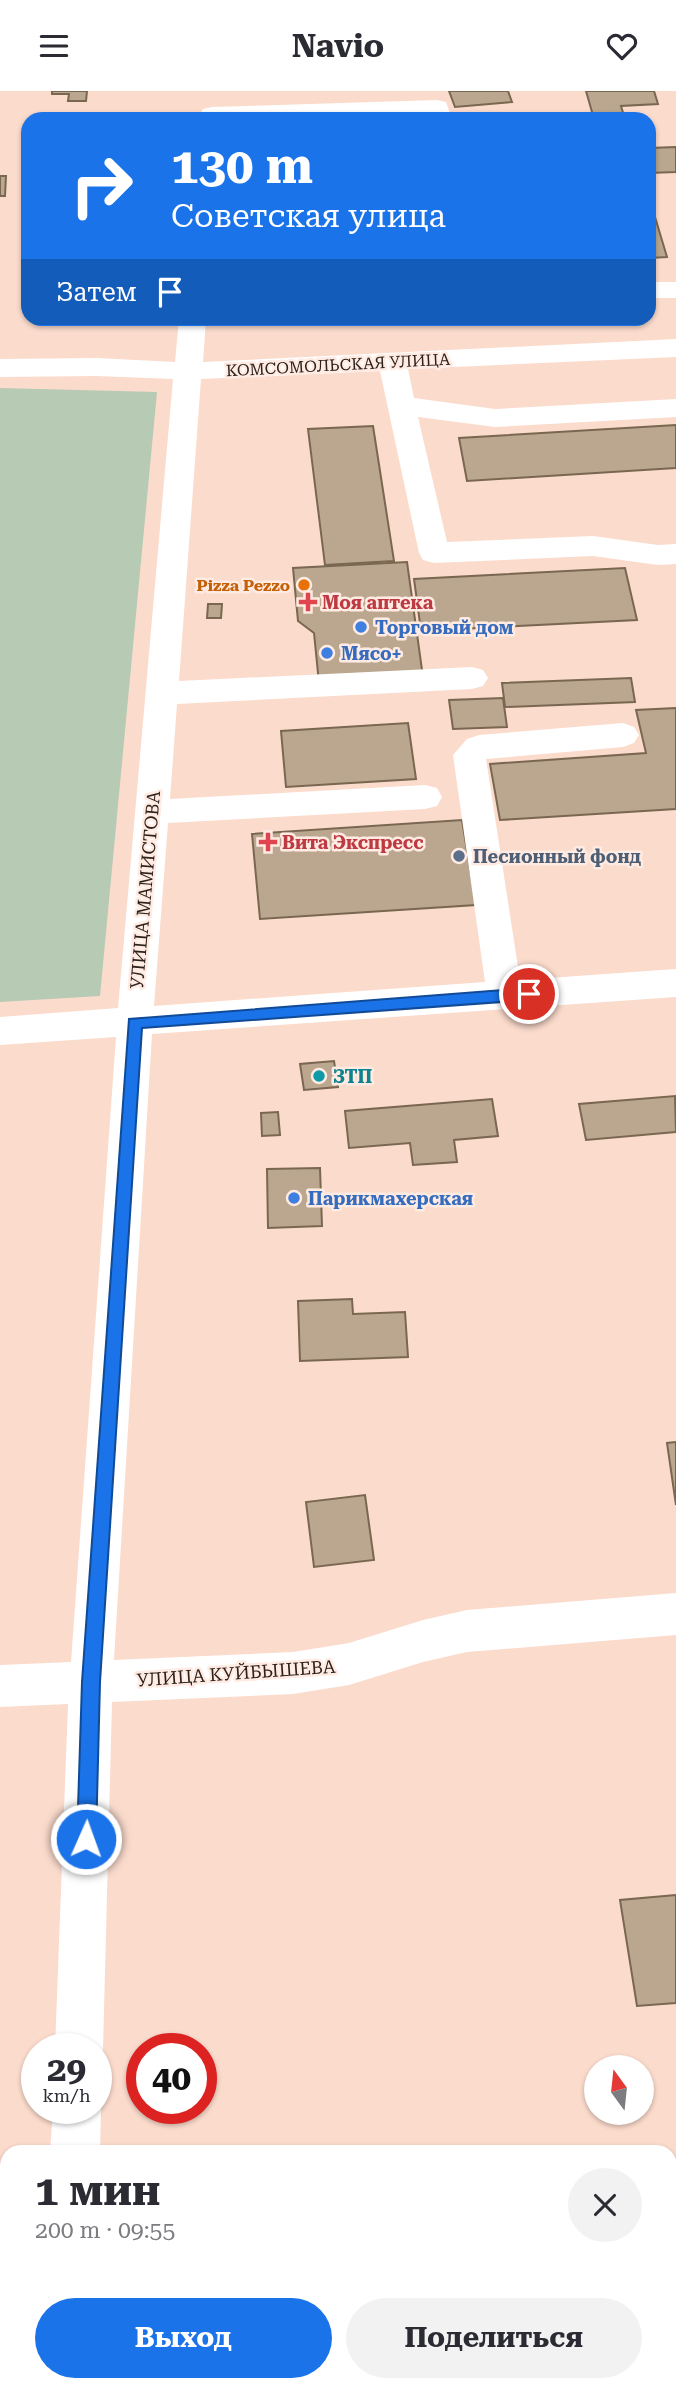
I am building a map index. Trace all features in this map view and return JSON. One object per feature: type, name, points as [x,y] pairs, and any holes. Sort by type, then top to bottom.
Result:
[{"type":"street","points":[[381,112],[437,107],[438,112]]},
{"type":"street","points":[[213,108],[290,112]]},
{"type":"street","points":[[656,290],[676,290]]},
{"type":"street","name":"УЛИЦА МАМИСТОВА","points":[[80,2033],[91,1682],[135,1023],[191,326]]},
{"type":"street","name":"КОМСОМОЛЬСКАЯ УЛИЦА","points":[[0,367],[97,366],[187,371],[676,348]]},
{"type":"street","points":[[392,362],[433,553],[593,546],[658,555],[676,554]]},
{"type":"street","points":[[400,405],[495,418],[676,408]]},
{"type":"street","points":[[161,693],[472,678]]},
{"type":"street","points":[[505,996],[470,755],[479,747],[623,735]]},
{"type":"street","points":[[152,812],[425,797]]},
{"type":"street","points":[[0,1031],[676,983]]},
{"type":"street","name":"УЛИЦА КУЙБЫШЕВА","points":[[0,1686],[293,1672],[349,1664],[423,1641],[467,1631],[676,1615]]},
{"type":"street","points":[[75,2145],[76,2124]]},
{"type":"green space","points":[[0,388],[157,392],[100,996],[0,1002]]},
{"type":"building","points":[[52,91],[87,91],[86,101],[68,101],[69,94],[52,94]]},
{"type":"building","points":[[449,91],[508,91],[512,102],[455,107]]},
{"type":"building","points":[[586,91],[654,91],[658,104],[621,106],[623,112],[592,112]]},
{"type":"building","points":[[676,147],[676,172],[656,173],[656,148]]},
{"type":"building","points":[[0,176],[6,176],[5,196],[0,196]]},
{"type":"building","points":[[656,220],[667,257],[656,258]]},
{"type":"building","points":[[676,425],[676,468],[467,481],[459,438]]},
{"type":"building","points":[[373,426],[394,561],[325,565],[308,429]]},
{"type":"building","name":"Торговый дом","points":[[407,562],[423,677],[319,683],[314,633],[298,621],[293,568]]},
{"type":"building","points":[[625,568],[637,620],[421,631],[414,579]]},
{"type":"building","points":[[208,604],[222,604],[221,618],[207,618]]},
{"type":"building","points":[[631,678],[635,702],[505,707],[502,683]]},
{"type":"building","points":[[503,698],[507,727],[453,729],[449,700]]},
{"type":"building","points":[[676,708],[676,809],[500,820],[490,764],[646,753],[636,710]]},
{"type":"building","points":[[408,723],[416,779],[286,787],[281,731]]},
{"type":"building","points":[[462,820],[476,905],[260,919],[252,834]]},
{"type":"building","name":"ЗТП","points":[[334,1061],[338,1087],[304,1090],[300,1064]]},
{"type":"building","points":[[675,1096],[676,1132],[586,1140],[579,1104]]},
{"type":"building","points":[[492,1099],[498,1136],[454,1140],[457,1162],[413,1165],[410,1143],[349,1148],[345,1111]]},
{"type":"building","points":[[278,1112],[280,1135],[262,1136],[261,1113]]},
{"type":"building","name":"Парикмахерская","points":[[320,1168],[322,1226],[268,1228],[267,1169]]},
{"type":"building","points":[[352,1299],[353,1314],[405,1312],[408,1357],[300,1361],[298,1301]]},
{"type":"building","points":[[676,1442],[676,1505],[667,1443]]},
{"type":"building","points":[[365,1495],[374,1560],[314,1567],[306,1502]]},
{"type":"building","points":[[676,1895],[676,2003],[637,2006],[620,1900]]},
{"type":"place","name":"Pizza Pezzo","points":[[304,585]]},
{"type":"place","name":"Моя аптека","points":[[308,602]]},
{"type":"place","name":"Торговый дом","points":[[361,627]]},
{"type":"place","name":"Мясо+","points":[[327,653]]},
{"type":"place","name":"Вита Экспресс","points":[[268,842]]},
{"type":"place","name":"Песионный фонд","points":[[459,856]]},
{"type":"place","name":"ЗТП","points":[[319,1076]]},
{"type":"place","name":"Парикмахерская","points":[[294,1198]]},
{"type":"route","points":[[86,1839],[91,1682],[135,1023],[529,994]]}]
